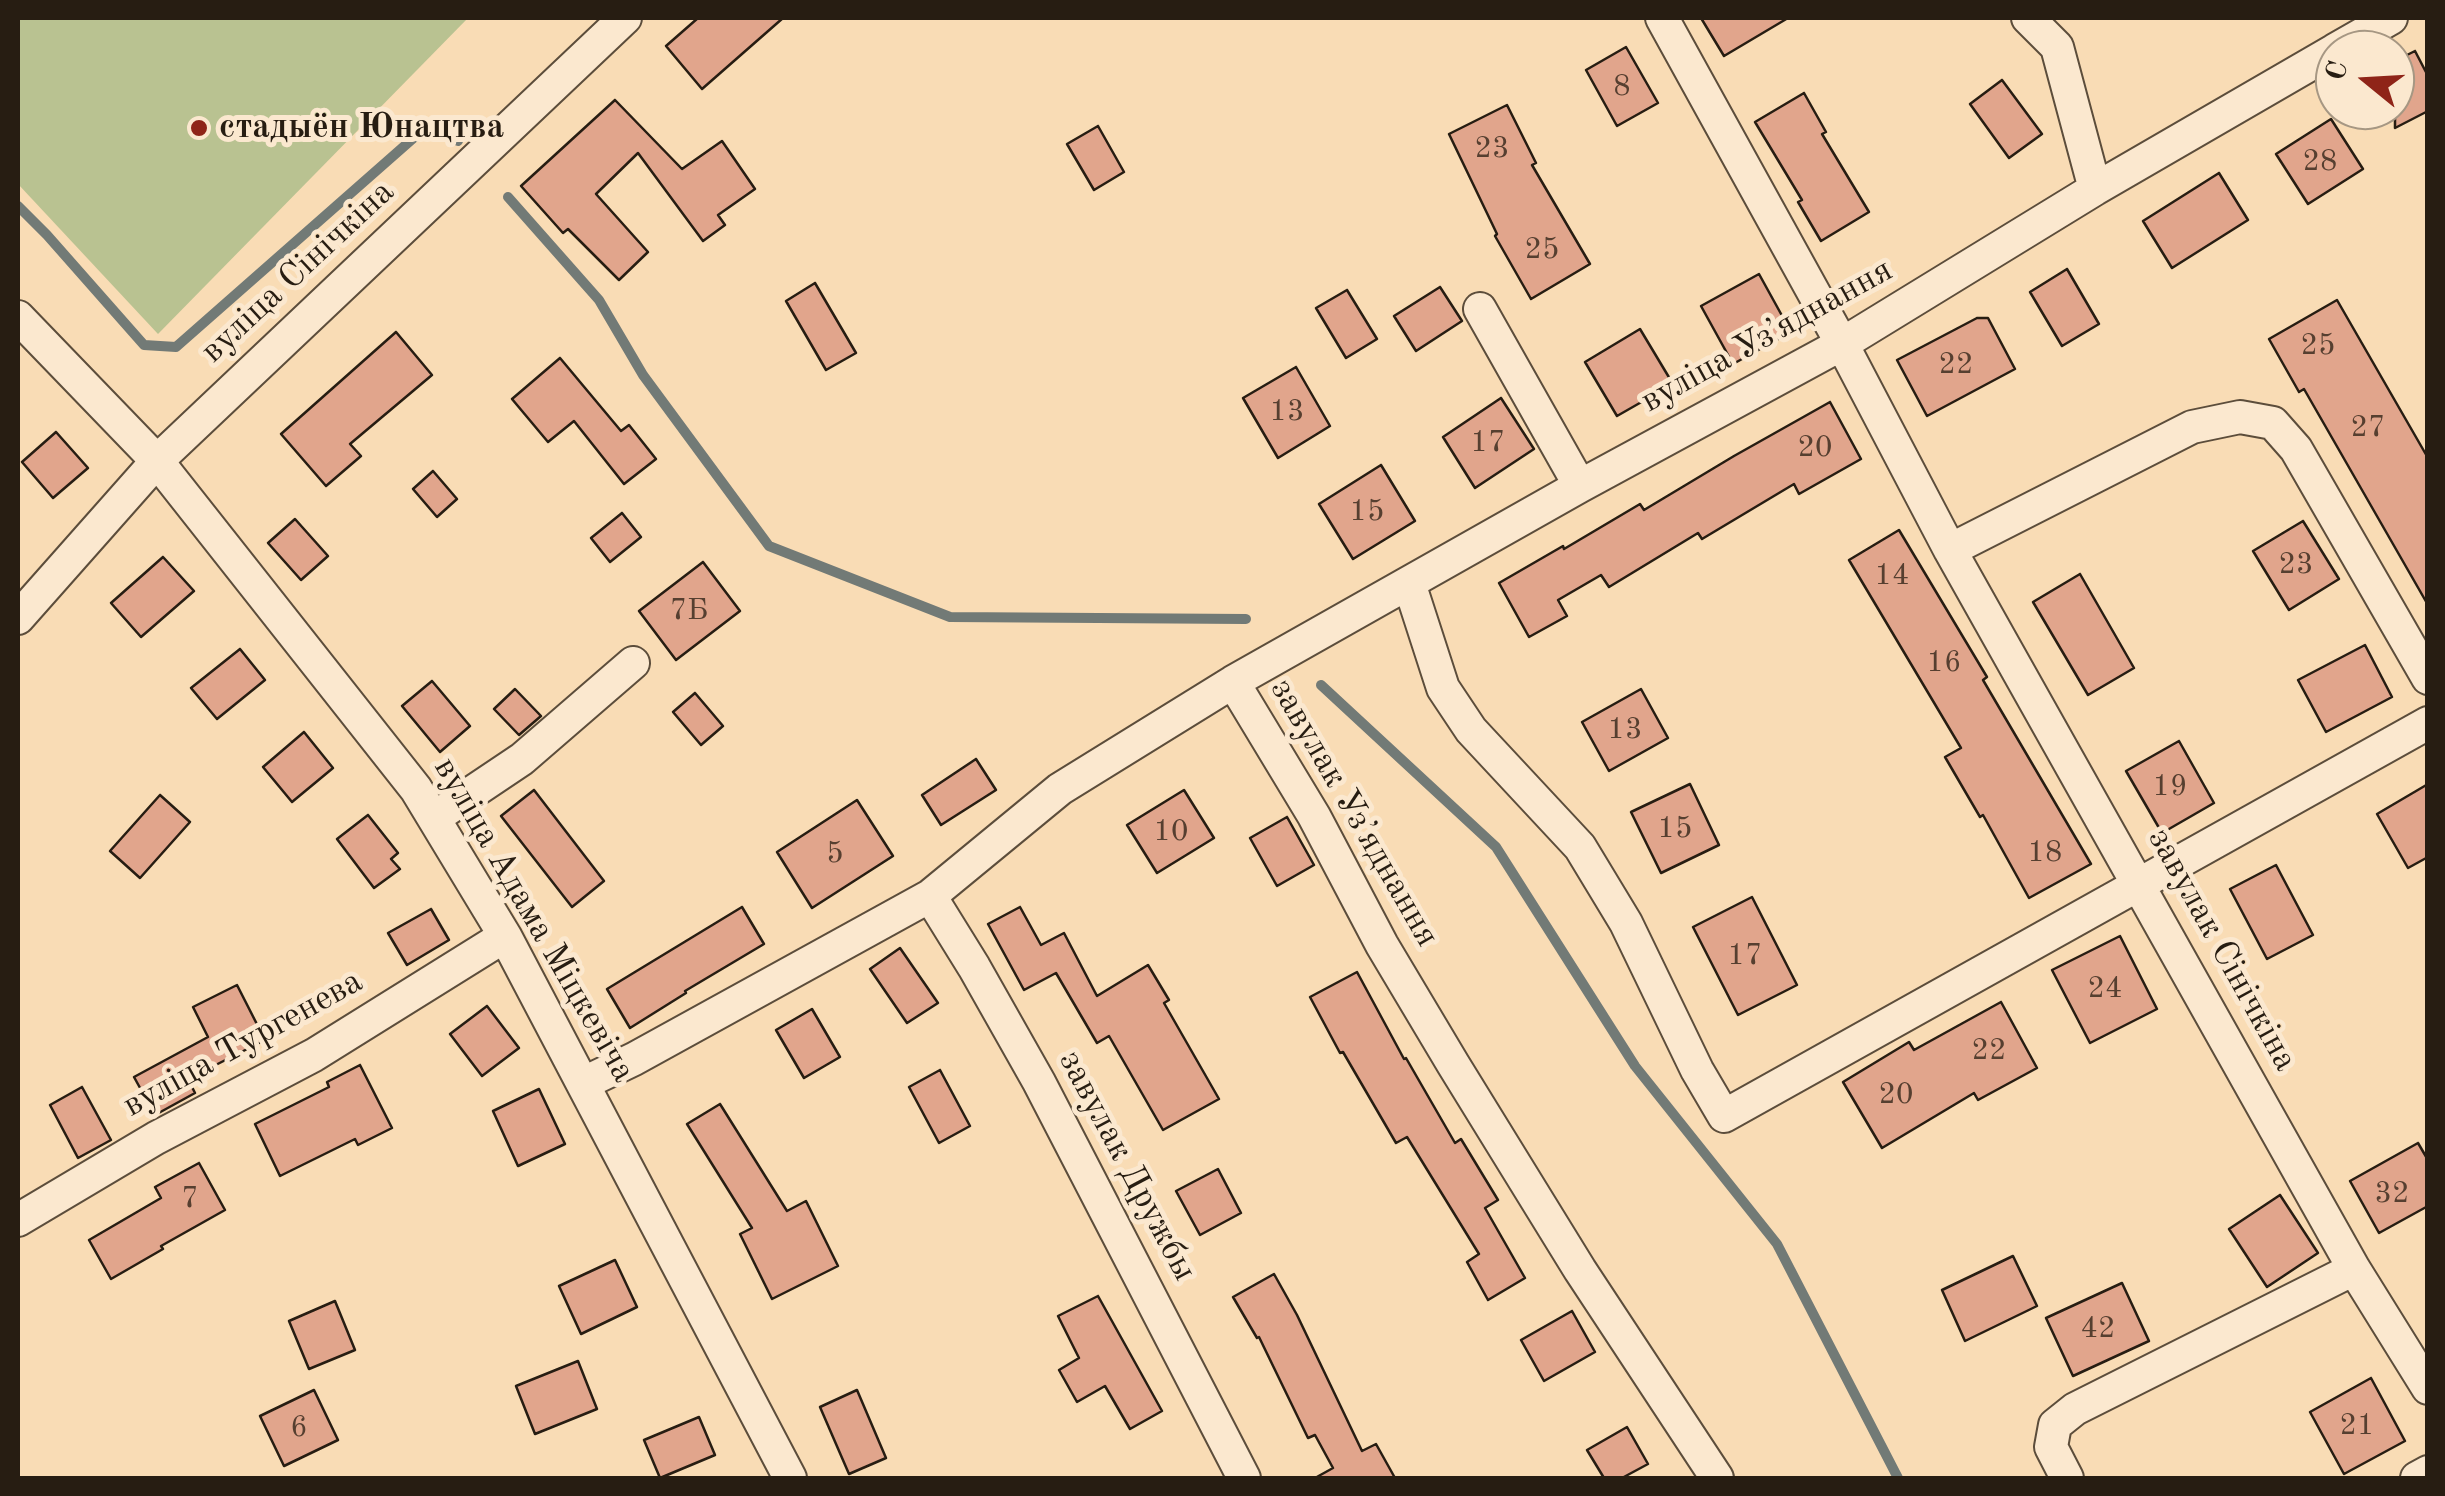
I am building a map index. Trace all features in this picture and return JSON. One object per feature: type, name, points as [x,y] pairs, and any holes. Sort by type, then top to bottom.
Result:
[{"type":"street","name":"вуліца Сінічкіна","points":[[18,618],[157,460],[625,18]]},
{"type":"street","name":"завулак Сінічкіна","points":[[1662,18],[1842,344],[1950,550],[2354,1269],[2428,1388]]},
{"type":"street","points":[[2028,18],[2057,47],[2095,189]]},
{"type":"street","name":"вуліца Узʼяднання","points":[[1233,682],[1842,344],[2095,189],[2315,62]]},
{"type":"street","points":[[1480,309],[1580,486]]},
{"type":"street","name":"вуліца Адама Міцкевіча","points":[[18,317],[157,460],[416,789],[505,936],[790,1478]]},
{"type":"street","points":[[1950,550],[2192,427],[2240,417],[2273,422],[2296,450],[2428,678]]},
{"type":"street","points":[[1409,582],[1443,688],[1471,730],[1580,847],[1626,923],[1697,1070],[1724,1116],[2428,723]]},
{"type":"street","points":[[434,818],[522,759],[633,663]]},
{"type":"street","name":"завулак Узʼяднання","points":[[584,1084],[930,896],[1060,789],[1233,682],[1314,816],[1382,945],[1453,1064],[1580,1270],[1717,1478]]},
{"type":"street","name":"завулак Дружбы","points":[[930,896],[1039,1082],[1244,1478]]},
{"type":"street","name":"вуліца Тургенева","points":[[18,1220],[156,1138],[314,1055],[505,936]]},
{"type":"street","points":[[2067,1478],[2050,1447],[2055,1425],[2075,1409],[2354,1269]]},
{"type":"street","points":[[2416,1478],[2428,1472]]},
{"type":"green space","name":"стадыён Юнацтва","points":[[18,18],[468,18],[158,334],[18,184]]},
{"type":"building","points":[[698,18],[783,18],[702,89],[666,46]]},
{"type":"building","points":[[1701,18],[1788,18],[1724,56]]},
{"type":"building","points":[[1626,47],[1658,103],[1617,126],[1586,70]]},
{"type":"building","points":[[2415,51],[2428,76],[2428,111],[2415,118]]},
{"type":"building","points":[[2002,80],[2042,134],[2009,158],[1970,104]]},
{"type":"building","points":[[1804,93],[1826,132],[1822,134],[1869,212],[1821,241],[1798,202],[1802,200],[1755,122]]},
{"type":"building","points":[[615,100],[682,169],[722,141],[755,189],[718,215],[725,225],[703,241],[638,153],[596,194],[648,252],[619,280],[568,229],[563,233],[521,186]]},
{"type":"building","points":[[1507,105],[1536,163],[1532,165],[1590,264],[1531,299],[1495,236],[1449,134]]},
{"type":"building","points":[[1098,126],[1124,172],[1094,190],[1067,144]]},
{"type":"building","points":[[2315,129],[2338,130],[2363,169],[2308,204],[2276,154]]},
{"type":"building","points":[[2219,173],[2248,220],[2172,268],[2143,221]]},
{"type":"building","points":[[2067,269],[2099,324],[2062,346],[2030,292]]},
{"type":"building","points":[[1759,274],[1791,332],[1733,364],[1701,306]]},
{"type":"building","points":[[815,283],[856,353],[826,370],[786,301]]},
{"type":"building","points":[[1440,287],[1462,321],[1416,351],[1394,316]]},
{"type":"building","points":[[1347,290],[1377,339],[1346,358],[1316,308]]},
{"type":"building","points":[[2337,300],[2428,458],[2428,605],[2304,389],[2299,392],[2269,339]]},
{"type":"building","points":[[1977,318],[1988,318],[2015,369],[1927,416],[1897,360]]},
{"type":"building","points":[[1640,329],[1673,384],[1617,416],[1585,362]]},
{"type":"building","points":[[396,332],[432,375],[350,444],[361,456],[326,486],[281,434]]},
{"type":"building","points":[[560,358],[621,431],[629,425],[656,459],[624,484],[574,421],[548,442],[512,399]]},
{"type":"building","points":[[1296,367],[1330,426],[1278,458],[1243,398]]},
{"type":"building","points":[[1501,398],[1534,449],[1475,488],[1443,437]]},
{"type":"building","points":[[1830,402],[1861,459],[1799,494],[1794,484],[1702,539],[1698,533],[1609,587],[1601,575],[1558,600],[1567,616],[1529,637],[1499,583],[1640,504],[1644,510]]},
{"type":"building","points":[[56,432],[88,468],[53,498],[22,462]]},
{"type":"building","points":[[1381,465],[1415,521],[1353,559],[1319,504]]},
{"type":"building","points":[[433,471],[457,499],[437,517],[413,489]]},
{"type":"building","points":[[622,513],[641,537],[610,562],[591,538]]},
{"type":"building","points":[[295,519],[328,556],[301,580],[268,543]]},
{"type":"building","points":[[2303,521],[2339,579],[2289,610],[2253,551]]},
{"type":"building","points":[[1899,530],[1987,677],[1983,680],[2091,864],[2029,898],[1945,757],[1961,748],[1849,560]]},
{"type":"building","points":[[163,557],[194,591],[141,637],[111,603]]},
{"type":"building","points":[[703,562],[740,611],[676,660],[639,611]]},
{"type":"building","points":[[2080,574],[2134,668],[2088,695],[2033,602]]},
{"type":"building","points":[[2365,645],[2392,697],[2326,732],[2298,680]]},
{"type":"building","points":[[240,649],[265,680],[217,719],[191,688]]},
{"type":"building","points":[[432,681],[470,726],[440,752],[402,706]]},
{"type":"building","points":[[515,689],[541,716],[519,735],[494,709]]},
{"type":"building","points":[[1641,689],[1668,738],[1609,771],[1582,722]]},
{"type":"building","points":[[695,693],[723,726],[701,745],[673,712]]},
{"type":"building","points":[[304,732],[333,768],[292,802],[263,767]]},
{"type":"building","points":[[2179,741],[2214,803],[2162,833],[2126,771]]},
{"type":"building","points":[[976,759],[996,790],[941,825],[922,795]]},
{"type":"building","points":[[1690,784],[1719,845],[1661,873],[1631,812]]},
{"type":"building","points":[[2428,784],[2428,857],[2408,868],[2377,814]]},
{"type":"building","points":[[534,790],[604,881],[572,907],[501,816]]},
{"type":"building","points":[[1184,790],[1214,838],[1157,873],[1127,825]]},
{"type":"building","points":[[160,795],[190,822],[140,878],[110,851]]},
{"type":"building","points":[[857,800],[893,856],[812,908],[777,852]]},
{"type":"building","points":[[368,815],[398,853],[391,859],[400,869],[374,888],[337,839]]},
{"type":"building","points":[[1287,817],[1314,865],[1277,886],[1250,838]]},
{"type":"building","points":[[2276,865],[2313,935],[2267,959],[2230,889]]},
{"type":"building","points":[[1752,897],[1797,985],[1738,1015],[1693,927]]},
{"type":"building","points":[[742,907],[764,944],[630,1028],[607,989]]},
{"type":"building","points":[[1020,907],[1041,945],[1064,933],[1097,996],[1148,965],[1169,1000],[1164,1003],[1219,1099],[1163,1130],[1109,1036],[1097,1043],[1056,973],[1024,990],[988,924]]},
{"type":"building","points":[[431,909],[449,940],[407,965],[388,933]]},
{"type":"building","points":[[2120,936],[2157,1009],[2090,1043],[2052,970]]},
{"type":"building","points":[[900,948],[938,1003],[907,1023],[870,969]]},
{"type":"building","points":[[1357,972],[1455,1143],[1461,1139],[1498,1200],[1485,1208],[1525,1278],[1488,1300],[1467,1262],[1479,1254],[1407,1137],[1396,1143],[1310,997]]},
{"type":"building","points":[[237,985],[265,1040],[188,1079],[195,1093],[155,1115],[134,1077],[208,1037],[193,1007]]},
{"type":"building","points":[[2001,1002],[2037,1068],[1978,1100],[1974,1093],[1882,1148],[1843,1082],[1909,1042],[1914,1050]]},
{"type":"building","points":[[487,1006],[519,1048],[482,1076],[450,1034]]},
{"type":"building","points":[[812,1009],[840,1057],[804,1078],[776,1030]]},
{"type":"building","points":[[360,1065],[392,1128],[358,1145],[355,1139],[280,1176],[255,1124],[329,1087],[327,1082]]},
{"type":"building","points":[[940,1070],[970,1126],[939,1143],[909,1087]]},
{"type":"building","points":[[82,1087],[111,1140],[78,1158],[50,1105]]},
{"type":"building","points":[[539,1089],[565,1144],[518,1166],[493,1111]]},
{"type":"building","points":[[720,1104],[787,1211],[806,1201],[838,1266],[772,1299],[740,1234],[752,1228],[687,1124]]},
{"type":"building","points":[[2418,1143],[2428,1160],[2428,1206],[2379,1233],[2350,1181]]},
{"type":"building","points":[[199,1163],[225,1210],[111,1279],[89,1240],[161,1198],[155,1187]]},
{"type":"building","points":[[1218,1169],[1241,1213],[1200,1235],[1176,1191]]},
{"type":"building","points":[[2280,1195],[2318,1253],[2267,1287],[2229,1229]]},
{"type":"building","points":[[2013,1256],[2037,1306],[1965,1341],[1942,1290]]},
{"type":"building","points":[[615,1260],[637,1307],[581,1334],[559,1286]]},
{"type":"building","points":[[1274,1274],[1362,1451],[1376,1444],[1395,1478],[1315,1478],[1333,1468],[1315,1435],[1308,1438],[1259,1337],[1233,1297]]},
{"type":"building","points":[[2122,1283],[2149,1341],[2073,1376],[2046,1318]]},
{"type":"building","points":[[1098,1296],[1162,1411],[1130,1429],[1105,1386],[1077,1402],[1059,1370],[1079,1358],[1058,1316]]},
{"type":"building","points":[[335,1301],[355,1350],[309,1369],[289,1321]]},
{"type":"building","points":[[1572,1311],[1595,1352],[1544,1381],[1521,1340]]},
{"type":"building","points":[[578,1361],[597,1409],[535,1434],[516,1386]]},
{"type":"building","points":[[2371,1378],[2405,1441],[2344,1474],[2310,1412]]},
{"type":"building","points":[[314,1390],[338,1440],[284,1466],[260,1416]]},
{"type":"building","points":[[857,1390],[886,1458],[849,1474],[820,1407]]},
{"type":"building","points":[[699,1417],[715,1455],[660,1478],[644,1440]]},
{"type":"building","points":[[1627,1427],[1648,1464],[1622,1478],[1604,1478],[1587,1450]]},
{"type":"waterway","points":[[18,206],[144,345],[176,347],[426,127],[458,141]]},
{"type":"waterway","points":[[508,197],[599,300],[643,375],[769,546],[950,617],[1246,619]]},
{"type":"waterway","points":[[1321,685],[1496,847],[1635,1066],[1777,1244],[1898,1478]]},
{"type":"place","name":"стадыён Юнацтва","points":[[199,128]]}]
